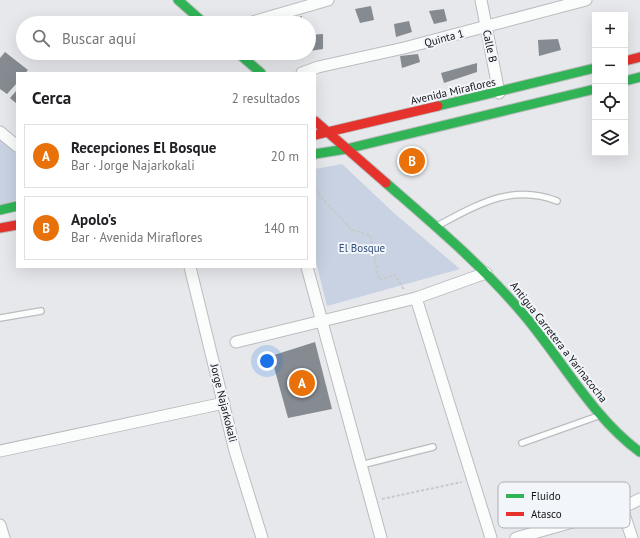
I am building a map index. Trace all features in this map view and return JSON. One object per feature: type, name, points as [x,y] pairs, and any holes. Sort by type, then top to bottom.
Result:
[{"type":"street","points":[[178,0],[196,16]]},
{"type":"street","points":[[273,16],[328,0]]},
{"type":"street","name":"Calle B","points":[[481,0],[499,93]]},
{"type":"street","name":"Quinta 1","points":[[305,72],[318,67],[404,48],[586,0]]},
{"type":"street","points":[[628,60],[640,57]]},
{"type":"street","points":[[246,60],[260,72]]},
{"type":"street","name":"Avenida Miraflores","points":[[316,135],[499,93],[592,69]]},
{"type":"street","points":[[628,80],[640,77]]},
{"type":"street","points":[[316,154],[346,149],[592,90]]},
{"type":"street","name":"Antigua Carretera a Yarinacocha","points":[[316,122],[486,273],[526,317],[601,415],[626,442],[640,452]]},
{"type":"street","points":[[0,132],[16,145]]},
{"type":"street","points":[[0,210],[16,206]]},
{"type":"street","points":[[0,228],[16,225]]},
{"type":"street","name":"Jorge Najarkokali","points":[[190,268],[235,451],[262,538]]},
{"type":"street","points":[[307,268],[381,538]]},
{"type":"street","points":[[236,342],[321,320],[413,299],[486,273]]},
{"type":"street","points":[[413,299],[491,538]]},
{"type":"street","points":[[0,452],[224,403]]},
{"type":"street","points":[[630,504],[640,499]]},
{"type":"street","points":[[0,525],[4,538]]},
{"type":"street","points":[[516,538],[551,528]]},
{"type":"street","points":[[629,528],[632,538]]},
{"type":"lane","points":[[435,227],[479,204],[512,195],[541,195],[557,201]]},
{"type":"lane","points":[[0,318],[41,311]]},
{"type":"lane","points":[[522,443],[601,415]]},
{"type":"lane","points":[[361,465],[433,447]]},
{"type":"path","points":[[316,190],[352,230],[370,235],[379,280],[395,275],[413,299]]},
{"type":"path","points":[[371,501],[473,480]]},
{"type":"green space","points":[[0,135],[16,149],[16,200],[0,205]]},
{"type":"green space","name":"El Bosque","points":[[342,164],[395,214],[460,269],[327,306],[316,262],[316,169]]},
{"type":"building","points":[[371,6],[374,20],[360,23],[355,9]]},
{"type":"building","points":[[444,9],[447,21],[434,24],[429,11]]},
{"type":"building","points":[[409,21],[412,32],[396,37],[394,24]]},
{"type":"building","points":[[316,34],[323,34],[323,49],[316,50]]},
{"type":"building","points":[[558,39],[561,50],[539,56],[538,40]]},
{"type":"building","points":[[5,52],[28,70],[26,72],[16,72],[16,84],[7,94],[0,89],[0,58]]},
{"type":"building","points":[[418,54],[420,62],[402,68],[400,56]]},
{"type":"building","points":[[477,63],[477,72],[444,83],[441,73]]},
{"type":"building","points":[[16,91],[16,103],[10,98]]},
{"type":"building","points":[[315,342],[332,409],[288,418],[271,356]]},
{"type":"traffic: fast","points":[[178,0],[196,16]]},
{"type":"traffic: fast","points":[[246,60],[260,72]]},
{"type":"traffic: fast","points":[[438,106],[592,69]]},
{"type":"traffic: fast","points":[[628,80],[640,77]]},
{"type":"traffic: fast","points":[[316,154],[346,149],[592,90]]},
{"type":"traffic: fast","points":[[386,183],[458,246],[492,280],[538,332],[607,423],[640,452]]},
{"type":"traffic: fast","points":[[0,210],[16,206]]},
{"type":"traffic: jam","points":[[628,60],[640,57]]},
{"type":"traffic: jam","points":[[316,135],[438,106]]},
{"type":"traffic: jam","points":[[316,122],[386,183]]},
{"type":"traffic: jam","points":[[0,228],[16,225]]},
{"type":"place","name":"Apolo's","points":[[412,161]]},
{"type":"place","name":"Recepciones El Bosque","points":[[302,383]]}]
